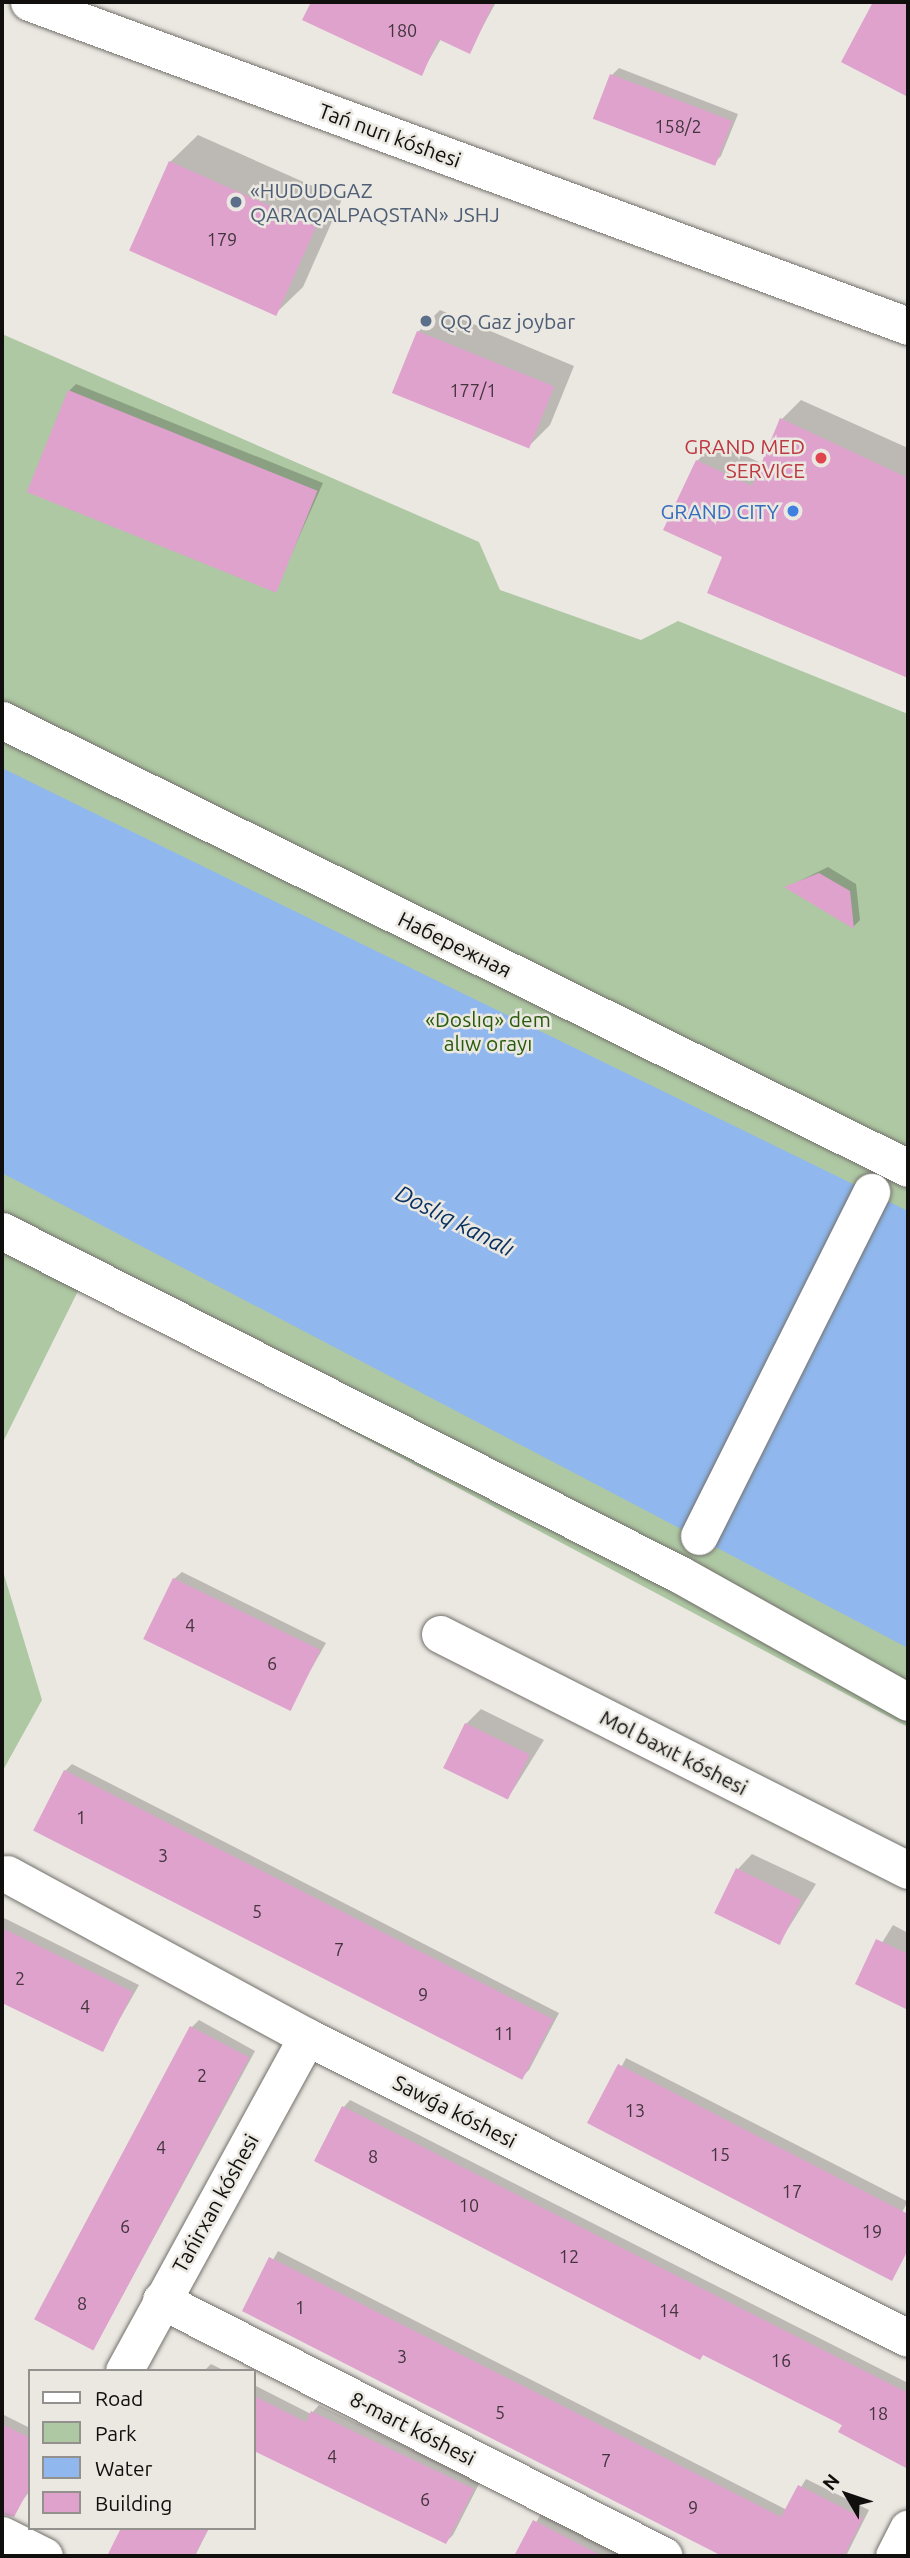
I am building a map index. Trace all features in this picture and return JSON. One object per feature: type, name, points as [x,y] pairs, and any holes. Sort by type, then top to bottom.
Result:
[{"type":"street","name":"Tań nurı kóshesi","points":[[29,2],[908,326]]},
{"type":"street","name":"Набережная","points":[[2,720],[908,1168]]},
{"type":"street","points":[[699,1535],[871,1192]]},
{"type":"street","points":[[2,1231],[679,1574],[908,1702]]},
{"type":"street","name":"Mol baxıt kóshesi","points":[[440,1634],[908,1870]]},
{"type":"street","name":"Sawǵa kóshesi","points":[[7,1874],[307,2037],[908,2338]]},
{"type":"street","name":"Tańirxan kóshesi","points":[[125,2369],[307,2037]]},
{"type":"street","name":"8-mart kóshesi","points":[[161,2300],[664,2556]]},
{"type":"street","points":[[894,2556],[908,2528]]},
{"type":"green space","name":"«Doslıq» dem alıw orayı","points":[[2,334],[479,542],[500,590],[641,640],[678,621],[908,714],[908,1727],[80,1287],[2,1444]]},
{"type":"green space","points":[[2,1568],[42,1700],[2,1772]]},
{"type":"water","name":"Doslıq kanalı","points":[[2,768],[908,1211],[908,1648],[2,1173]]},
{"type":"building","points":[[311,2],[494,2],[470,54],[438,39],[422,76],[302,20]]},
{"type":"building","points":[[873,2],[908,2],[908,97],[841,62]]},
{"type":"building","points":[[610,74],[732,121],[715,166],[593,119]]},
{"type":"building","points":[[169,161],[316,226],[276,316],[129,251]]},
{"type":"building","points":[[417,331],[554,386],[529,449],[392,393]]},
{"type":"building","points":[[68,390],[317,491],[276,593],[27,492]]},
{"type":"building","name":"GRAND CITY","points":[[780,418],[908,478],[908,678],[707,593],[722,557],[663,530],[696,460],[752,486]]},
{"type":"building","points":[[819,873],[850,891],[854,929],[784,887]]},
{"type":"building","points":[[173,1578],[320,1650],[291,1711],[143,1639]]},
{"type":"building","points":[[465,1723],[530,1755],[508,1800],[443,1768]]},
{"type":"building","points":[[64,1770],[553,2019],[522,2080],[33,1831]]},
{"type":"building","points":[[736,1868],[802,1900],[780,1945],[714,1913]]},
{"type":"building","points":[[2,1928],[133,1992],[103,2052],[2,2003]]},
{"type":"building","points":[[876,1939],[908,1954],[908,2010],[855,1984]]},
{"type":"building","points":[[190,2026],[249,2057],[93,2351],[34,2319]]},
{"type":"building","points":[[618,2064],[908,2214],[908,2250],[892,2281],[587,2123]]},
{"type":"building","points":[[342,2106],[908,2393],[908,2469],[838,2432],[842,2425],[703,2355],[700,2360],[314,2161]]},
{"type":"building","points":[[269,2257],[781,2517],[798,2485],[863,2518],[844,2556],[722,2556],[242,2311]]},
{"type":"building","points":[[256,2397],[306,2422],[311,2411],[474,2489],[446,2544],[256,2452]]},
{"type":"building","points":[[2,2424],[28,2437],[28,2491],[14,2517],[2,2514]]},
{"type":"building","points":[[533,2520],[602,2556],[514,2556]]},
{"type":"building","points":[[120,2530],[208,2530],[194,2556],[107,2556]]},
{"type":"place","name":"«HUDUDGAZ QARAQALPAQSTAN» JSHJ","points":[[236,202]]},
{"type":"place","name":"QQ Gaz joybar","points":[[426,321]]},
{"type":"place","name":"GRAND MED SERVICE","points":[[821,458]]},
{"type":"place","name":"GRAND CITY","points":[[793,511]]}]
